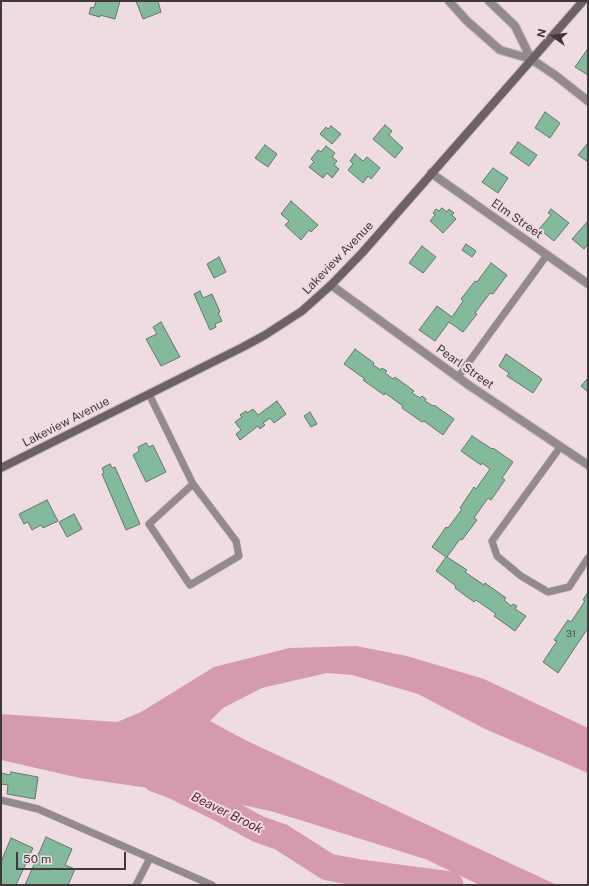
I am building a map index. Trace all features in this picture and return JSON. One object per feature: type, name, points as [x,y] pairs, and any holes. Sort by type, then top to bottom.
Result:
[{"type":"main road","name":"Lakeview Avenue","points":[[1,468],[265,335],[302,311],[331,285],[380,233],[583,1]]},
{"type":"street","points":[[449,1],[467,20],[500,50],[531,59],[555,75],[588,101]]},
{"type":"street","points":[[489,1],[515,26],[531,59]]},
{"type":"street","name":"Elm Street","points":[[431,174],[588,284]]},
{"type":"street","name":"Pearl Street","points":[[331,285],[458,377],[588,465]]},
{"type":"lane","points":[[458,377],[547,255]]},
{"type":"lane","points":[[149,394],[193,484],[236,541],[239,556],[190,585],[149,524],[193,484]]},
{"type":"lane","points":[[561,446],[492,541],[497,556],[522,576],[548,592],[569,587],[588,558]]},
{"type":"lane","points":[[1,800],[38,809],[212,885]]},
{"type":"lane","points":[[136,885],[150,858]]},
{"type":"shaded area","points":[[356,646],[407,656],[484,679],[588,728],[588,773],[485,729],[418,694],[352,675],[327,673],[262,688],[223,708],[210,721],[245,740],[557,885],[480,885],[425,859],[274,812],[203,796],[80,778],[1,760],[1,714],[117,722],[141,712],[214,667],[289,648]]},
{"type":"building","points":[[96,1],[120,1],[115,19],[89,14],[91,7],[94,8]]},
{"type":"building","points":[[136,1],[158,1],[161,12],[143,19]]},
{"type":"building","points":[[587,50],[588,51],[588,75],[575,67]]},
{"type":"building","points":[[545,112],[560,123],[550,138],[535,128]]},
{"type":"building","points":[[385,125],[392,131],[389,135],[403,148],[395,158],[373,139]]},
{"type":"building","points":[[331,126],[341,134],[332,144],[320,134],[326,127],[328,129]]},
{"type":"building","points":[[518,142],[537,155],[529,166],[510,153]]},
{"type":"building","points":[[588,143],[588,162],[578,155]]},
{"type":"building","points":[[265,145],[277,154],[268,167],[255,158]]},
{"type":"building","points":[[326,146],[335,153],[332,157],[337,161],[334,165],[339,169],[332,178],[327,173],[323,178],[309,167],[314,162],[311,159],[318,150],[321,152]]},
{"type":"building","points":[[355,154],[363,161],[367,157],[380,168],[371,179],[368,176],[363,183],[348,170],[353,164],[350,161]]},
{"type":"building","points":[[493,168],[508,178],[498,193],[482,182]]},
{"type":"building","points":[[291,201],[318,225],[311,232],[309,230],[301,240],[285,225],[289,221],[281,214]]},
{"type":"building","points":[[442,208],[447,212],[449,209],[454,213],[452,215],[456,219],[443,233],[430,221],[435,215],[433,213],[436,209],[439,211]]},
{"type":"building","points":[[551,209],[569,223],[554,241],[539,229],[551,215],[548,213]]},
{"type":"building","points":[[588,221],[588,244],[584,249],[572,239]]},
{"type":"building","points":[[466,244],[476,251],[472,257],[462,250]]},
{"type":"building","points":[[422,246],[436,257],[423,273],[409,263]]},
{"type":"building","points":[[219,257],[226,272],[214,278],[207,264]]},
{"type":"building","points":[[491,263],[507,275],[493,294],[490,293],[475,313],[477,314],[463,332],[449,322],[435,341],[419,330],[437,306],[452,317],[463,301],[461,299],[475,281],[477,282]]},
{"type":"building","points":[[200,291],[203,298],[212,294],[220,312],[218,313],[222,321],[215,324],[216,327],[210,330],[194,294]]},
{"type":"building","points":[[161,322],[180,357],[161,366],[146,339],[157,334],[153,327]]},
{"type":"building","points":[[355,349],[374,363],[373,365],[381,370],[382,368],[387,371],[385,373],[393,379],[395,377],[414,391],[412,393],[420,398],[422,396],[426,399],[425,401],[433,406],[434,405],[454,419],[443,435],[424,421],[422,422],[402,408],[403,406],[385,393],[384,395],[344,364]]},
{"type":"building","points":[[506,354],[542,379],[533,393],[507,376],[509,373],[499,366]]},
{"type":"building","points":[[588,378],[588,392],[581,386]]},
{"type":"building","points":[[277,401],[286,414],[274,423],[270,418],[263,423],[265,425],[260,429],[258,426],[240,440],[236,434],[241,430],[235,422],[242,417],[240,415],[253,409],[258,415]]},
{"type":"building","points":[[310,412],[317,424],[311,427],[304,416]]},
{"type":"building","points":[[472,436],[513,462],[502,478],[505,480],[491,500],[488,498],[474,518],[477,520],[462,540],[460,539],[447,557],[467,570],[465,572],[484,585],[485,583],[506,598],[504,600],[511,606],[513,604],[517,606],[515,609],[526,616],[515,631],[494,616],[496,614],[476,600],[474,602],[455,588],[456,586],[436,571],[446,557],[432,547],[446,527],[448,528],[462,509],[460,508],[474,487],[476,489],[490,469],[482,463],[481,465],[461,451]]},
{"type":"building","points":[[146,443],[149,447],[153,445],[166,472],[146,482],[133,455],[139,451],[138,447]]},
{"type":"building","points":[[110,464],[112,468],[115,467],[140,524],[126,530],[102,474],[104,473],[102,468]]},
{"type":"building","points":[[47,500],[58,521],[43,528],[41,525],[32,530],[28,522],[24,524],[19,514]]},
{"type":"building","points":[[74,514],[82,529],[67,537],[59,522]]},
{"type":"building","points":[[588,592],[588,628],[558,673],[543,662],[557,641],[554,640],[568,620],[571,622],[585,601],[583,600]]},
{"type":"building","points":[[11,772],[38,777],[35,799],[7,794],[8,785],[1,784],[1,773],[10,775]]},
{"type":"building","points":[[46,837],[72,849],[65,865],[75,869],[68,885],[25,885]]},
{"type":"building","points":[[11,838],[33,848],[16,885],[1,885],[1,862]]},
{"type":"waterway","name":"Beaver Brook","points":[[156,779],[177,787],[218,807],[258,829],[281,837],[328,867],[360,873],[450,885]]}]
